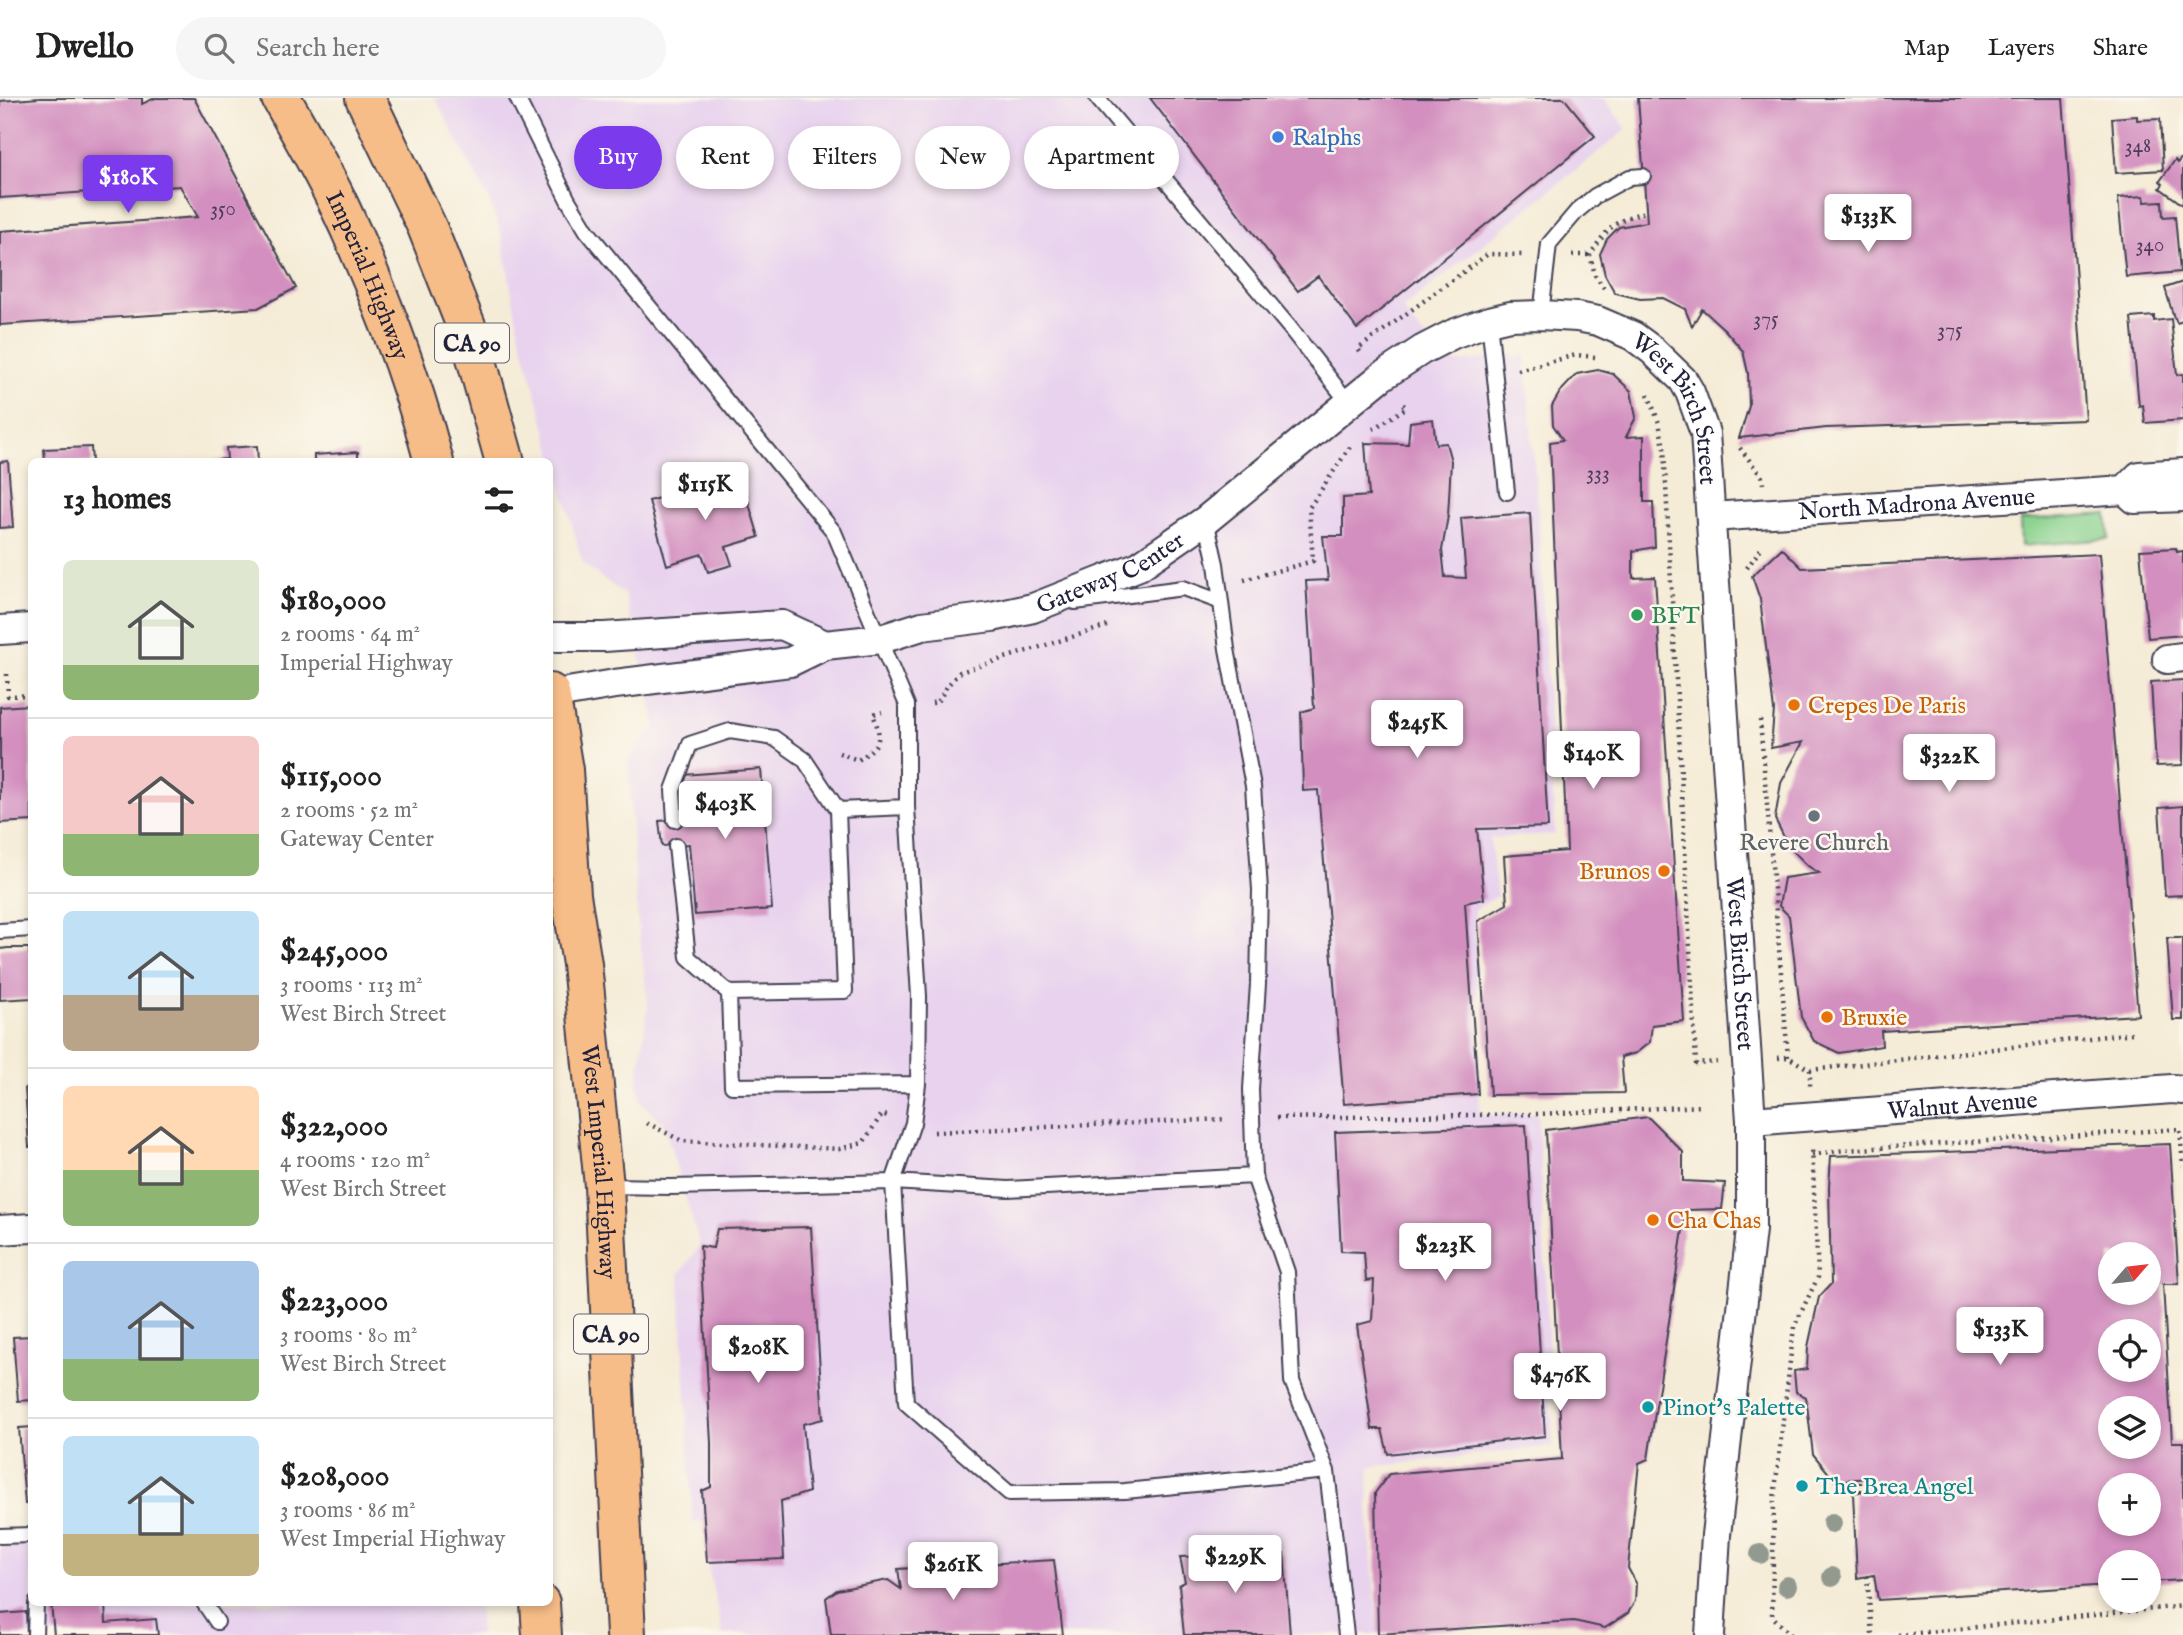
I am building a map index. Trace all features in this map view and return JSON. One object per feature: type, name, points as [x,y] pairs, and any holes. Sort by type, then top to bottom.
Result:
[{"type":"main road","name":"Imperial Highway","points":[[281,98],[337,200],[372,279],[433,458]]},
{"type":"main road","name":"CA 90","points":[[365,98],[427,227],[470,336],[504,458]]},
{"type":"main road","name":"West Imperial Highway","points":[[553,712],[563,770],[571,895],[582,964],[604,1186],[626,1635]]},
{"type":"main road","points":[[540,1606],[542,1635]]},
{"type":"street","name":"West Birch Street","points":[[1348,402],[1422,350],[1452,334],[1510,316],[1577,317],[1598,321],[1622,331],[1652,349],[1683,380],[1705,433],[1751,1121],[1751,1230],[1716,1535],[1710,1635]]},
{"type":"street","name":"Gateway Center","points":[[553,694],[790,662],[825,645],[881,639],[922,626],[992,617],[1033,608],[1139,566],[1206,520],[1348,402]]},
{"type":"street","name":"North Madrona Avenue","points":[[1711,517],[2125,490],[2138,476],[2183,473]]},
{"type":"street","name":"North Madrona Avenue","points":[[2125,490],[2135,499],[2183,497]]},
{"type":"street","points":[[553,637],[604,637],[782,625],[825,645]]},
{"type":"street","points":[[0,630],[28,628]]},
{"type":"street","name":"Walnut Avenue","points":[[1751,1121],[2179,1087]]},
{"type":"street","points":[[0,1230],[28,1228]]},
{"type":"lane","points":[[517,98],[568,200],[587,231],[834,531],[907,705],[907,807],[919,996],[918,1084],[913,1123],[893,1182],[906,1403],[1009,1493],[1125,1492],[1327,1471]]},
{"type":"lane","points":[[1097,98],[1290,328],[1348,402]]},
{"type":"lane","points":[[1541,315],[1549,244],[1577,211],[1595,196],[1630,177],[1643,176]]},
{"type":"lane","points":[[1489,321],[1507,492]]},
{"type":"lane","points":[[1206,520],[1216,564],[1253,786],[1259,877],[1258,984],[1251,1118],[1254,1176],[1287,1272],[1292,1381],[1327,1471],[1346,1635]]},
{"type":"lane","points":[[1033,608],[1183,588],[1221,602]]},
{"type":"lane","points":[[675,820],[673,790],[690,744],[730,731],[774,738],[804,759],[838,810],[845,991],[729,993],[688,957],[676,846]]},
{"type":"lane","points":[[838,810],[907,807]]},
{"type":"lane","points":[[0,931],[28,929]]},
{"type":"lane","points":[[729,993],[732,1086],[918,1084]]},
{"type":"lane","points":[[604,1186],[893,1182],[1008,1189],[1254,1176]]},
{"type":"lane","points":[[0,1536],[28,1535]]},
{"type":"lane","points":[[35,1635],[36,1606]]},
{"type":"lane","points":[[206,1606],[217,1622]]},
{"type":"path","points":[[1494,376],[1576,355],[1603,359]]},
{"type":"path","points":[[1646,389],[1659,423],[1664,447],[1696,1064],[1788,1058],[1810,1070],[2133,1033]]},
{"type":"path","points":[[7,674],[8,696],[28,695]]},
{"type":"path","points":[[1791,1635],[1772,1616],[1774,1499],[1794,1327],[1818,1277],[1810,1070]]},
{"type":"path","points":[[647,1123],[682,1141],[839,1149],[863,1143],[882,1114],[937,1133],[1251,1118],[1538,1114],[1703,1106]]},
{"type":"path","points":[[1812,1155],[2181,1129],[2183,1166]]},
{"type":"path","points":[[1860,1479],[1860,1492]]},
{"type":"path","points":[[1867,1576],[1872,1635]]},
{"type":"path","points":[[1898,1635],[2183,1605]]},
{"type":"shaded area","points":[[435,98],[1603,98],[1627,129],[1402,309],[1446,363],[1525,355],[1538,511],[1555,834],[1490,838],[1497,896],[1474,910],[1480,1115],[1538,1114],[1553,1446],[1370,1467],[1368,1508],[1378,1634],[723,1635],[707,1562],[705,1522],[693,1522],[679,1274],[700,1246],[663,1122],[641,1102],[638,1080],[648,1003],[638,924],[628,760],[656,725],[625,595],[583,564],[519,332],[501,233],[488,198]]},
{"type":"shaded area","points":[[28,1544],[28,1606],[478,1606],[480,1635],[0,1635],[0,1546]]},
{"type":"green space","points":[[2107,514],[2109,539],[2021,546],[2020,520]]},
{"type":"building","points":[[40,98],[142,98],[142,104],[155,98],[194,98],[296,288],[258,308],[0,325],[0,231],[198,217],[180,186],[0,198],[0,101]]},
{"type":"building","points":[[1150,98],[1564,98],[1595,136],[1357,329],[1318,276],[1298,291],[1179,136],[1179,126],[1171,126]]},
{"type":"building","points":[[1638,98],[2063,98],[2086,420],[1826,428],[1739,438],[1749,406],[1748,373],[1743,351],[1702,309],[1692,326],[1685,309],[1663,298],[1640,299],[1615,293],[1605,275],[1600,254],[1607,239],[1619,227],[1647,222]]},
{"type":"building","points":[[2137,116],[2137,120],[2160,119],[2163,170],[2116,173],[2112,118]]},
{"type":"building","points":[[2181,158],[2183,205],[2160,188],[2163,184],[2160,181],[2175,160],[2178,163]]},
{"type":"building","points":[[2144,196],[2145,202],[2162,201],[2163,217],[2175,216],[2180,272],[2126,277],[2118,198]]},
{"type":"building","points":[[2183,282],[2183,321],[2177,323],[2165,288]]},
{"type":"building","points":[[2154,316],[2154,321],[2171,319],[2177,375],[2183,374],[2183,420],[2145,423],[2143,405],[2139,406],[2131,318]]},
{"type":"building","points":[[1598,370],[1613,374],[1631,391],[1636,417],[1626,437],[1644,436],[1644,502],[1653,502],[1655,547],[1633,551],[1633,578],[1655,577],[1684,1021],[1652,1025],[1650,1042],[1636,1053],[1621,1057],[1624,1093],[1490,1095],[1478,921],[1507,904],[1504,856],[1567,851],[1550,442],[1563,440],[1553,425],[1552,406],[1560,392],[1577,374]]},
{"type":"building","points":[[1433,419],[1436,444],[1446,443],[1451,461],[1448,516],[1442,550],[1445,577],[1466,578],[1461,518],[1530,513],[1548,827],[1477,829],[1484,899],[1465,903],[1478,1094],[1344,1104],[1318,790],[1303,791],[1301,712],[1314,708],[1306,581],[1328,580],[1323,536],[1343,536],[1343,498],[1369,496],[1365,443],[1408,444],[1410,422]]},
{"type":"building","points":[[257,446],[258,458],[227,458],[226,448]]},
{"type":"building","points":[[91,447],[92,458],[45,458],[44,449]]},
{"type":"building","points":[[358,452],[358,458],[314,458],[314,455]]},
{"type":"building","points":[[8,461],[13,527],[0,528],[0,462]]},
{"type":"building","points":[[740,474],[759,537],[726,547],[732,565],[708,572],[702,554],[667,565],[649,501]]},
{"type":"building","points":[[1782,548],[1802,568],[2099,554],[2138,1015],[1881,1031],[1882,1046],[1839,1053],[1814,1041],[1801,1017],[1789,916],[1779,906],[1784,878],[1819,873],[1789,847],[1775,819],[1781,783],[1803,742],[1771,748],[1774,710],[1760,599],[1752,576]]},
{"type":"building","points":[[2176,548],[2177,552],[2183,551],[2183,635],[2148,638],[2140,550]]},
{"type":"building","points":[[2183,680],[2183,765],[2156,766],[2151,682]]},
{"type":"building","points":[[28,705],[28,821],[0,823],[0,707]]},
{"type":"building","points":[[761,769],[772,909],[695,915],[689,844],[662,846],[659,821],[686,819],[684,775]]},
{"type":"building","points":[[2183,806],[2183,895],[2165,896],[2159,808]]},
{"type":"building","points":[[2167,938],[2183,938],[2183,1020],[2173,1020]]},
{"type":"building","points":[[28,948],[28,998],[0,1000],[0,949]]},
{"type":"building","points":[[25,1088],[28,1088],[28,1132]]},
{"type":"building","points":[[1648,1117],[1683,1152],[1683,1181],[1725,1183],[1722,1209],[1686,1210],[1648,1459],[1639,1463],[1628,1568],[1636,1583],[1635,1601],[1628,1613],[1605,1628],[1574,1621],[1378,1634],[1375,1493],[1389,1474],[1562,1459],[1546,1130]]},
{"type":"building","points":[[1526,1125],[1545,1436],[1388,1454],[1382,1429],[1372,1429],[1357,1325],[1372,1321],[1374,1280],[1366,1281],[1364,1252],[1341,1251],[1335,1132]]},
{"type":"building","points":[[2170,1144],[2179,1284],[2163,1284],[2172,1442],[2183,1442],[2183,1580],[2161,1581],[2161,1550],[2098,1550],[2098,1586],[1878,1600],[1874,1575],[1857,1578],[1853,1493],[1870,1490],[1868,1478],[1835,1481],[1813,1454],[1806,1397],[1796,1392],[1794,1371],[1807,1369],[1808,1347],[1819,1297],[1831,1284],[1831,1156]]},
{"type":"building","points":[[811,1227],[823,1419],[803,1424],[809,1492],[781,1501],[784,1559],[707,1562],[702,1491],[711,1487],[711,1443],[700,1246],[713,1248],[717,1229]]},
{"type":"building","points":[[28,1336],[28,1400],[18,1401],[13,1337]]},
{"type":"building","points":[[28,1427],[28,1504],[25,1504],[19,1428]]},
{"type":"building","points":[[1239,1549],[1284,1554],[1290,1635],[1184,1635],[1179,1585],[1185,1582],[1180,1557],[1231,1555]]},
{"type":"building","points":[[1054,1560],[1063,1635],[831,1635],[826,1598],[837,1590],[888,1580],[901,1589],[898,1569]]},
{"type":"building","points":[[51,1606],[105,1606],[106,1623],[156,1619],[158,1635],[54,1635]]},
{"type":"building","points":[[26,1612],[27,1635],[0,1635],[0,1614]]},
{"type":"place","name":"Ralphs","points":[[1278,137]]},
{"type":"place","name":"BFT","points":[[1637,615]]},
{"type":"place","name":"Crepes De Paris","points":[[1794,705]]},
{"type":"place","name":"Revere Church","points":[[1814,816]]},
{"type":"place","name":"Brunos","points":[[1664,871]]},
{"type":"place","name":"Bruxie","points":[[1827,1017]]},
{"type":"place","name":"Cha Chas","points":[[1653,1220]]},
{"type":"place","name":"Pinot's Palette","points":[[1648,1407]]},
{"type":"place","name":"The Brea Angel","points":[[1802,1486]]}]
